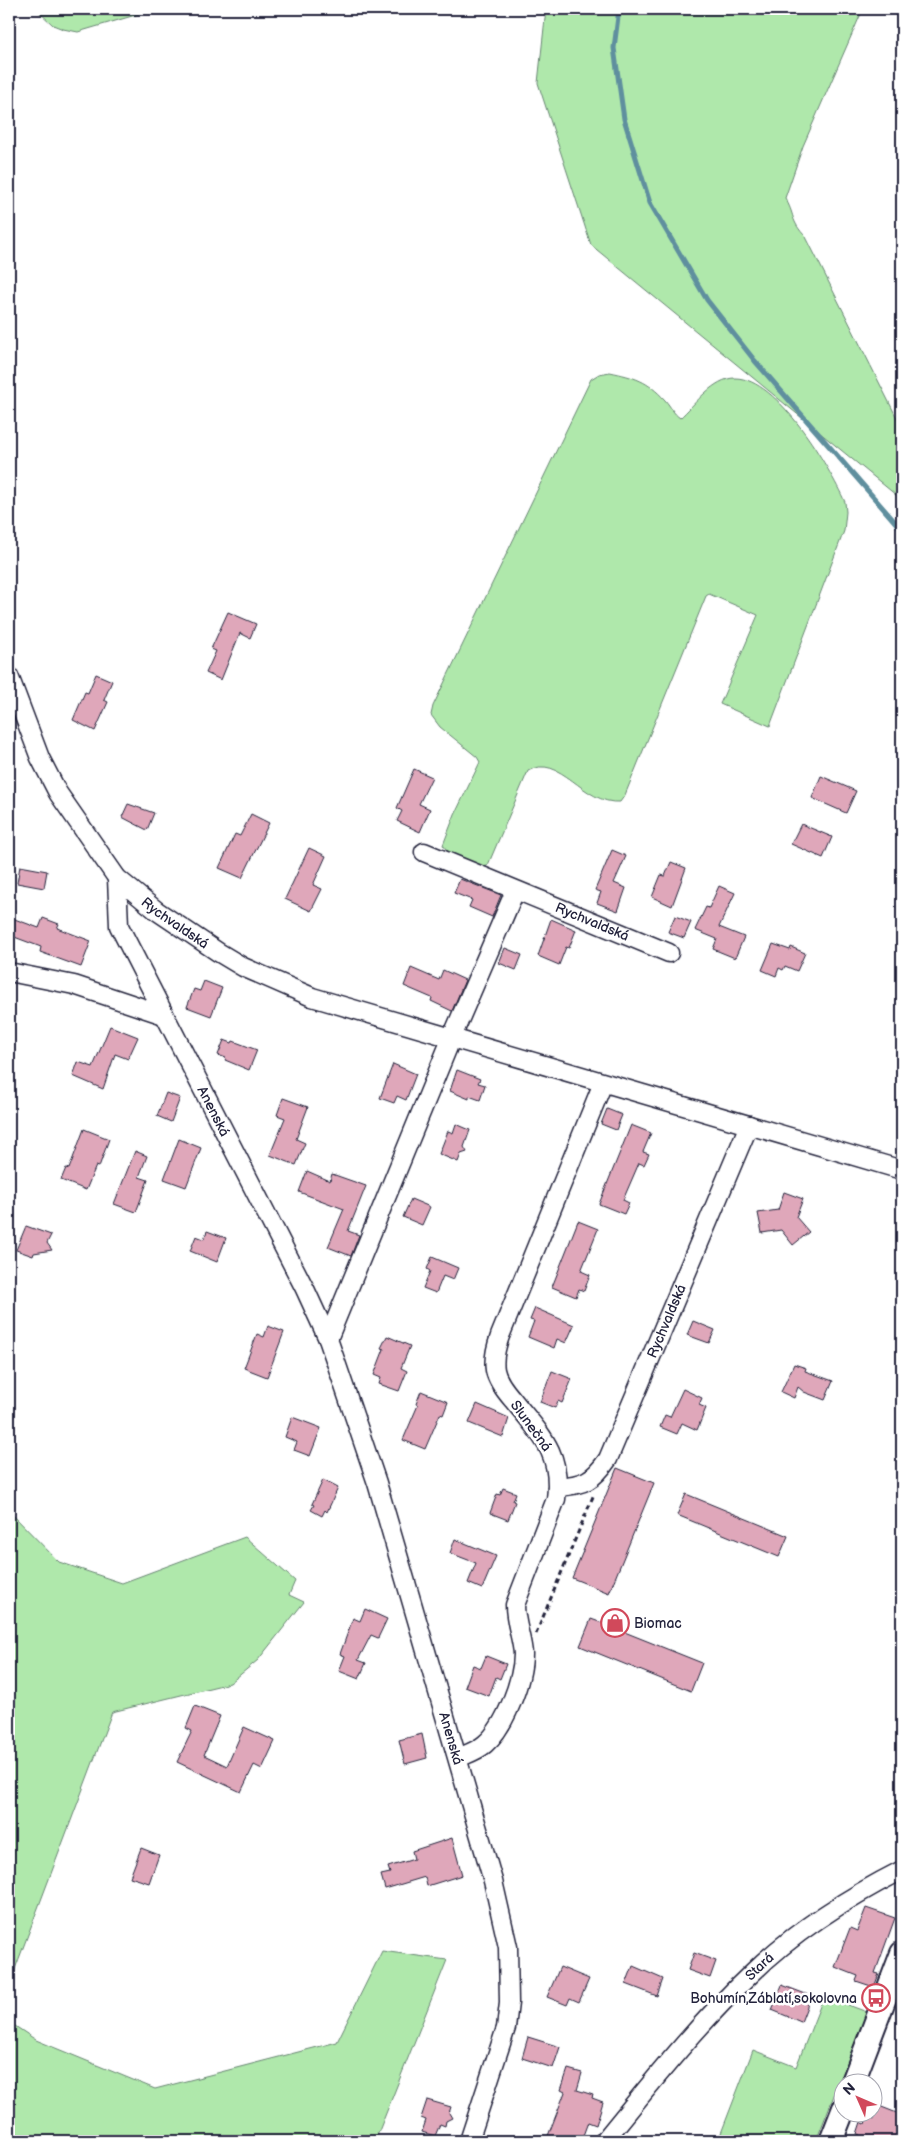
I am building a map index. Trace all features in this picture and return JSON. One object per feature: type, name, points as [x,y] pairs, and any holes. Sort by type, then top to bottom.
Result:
[{"type":"main road","points":[[857,2072],[902,1952]]},
{"type":"main road","points":[[831,2141],[838,2122]]},
{"type":"street","name":"Rychvaldská","points":[[9,676],[40,758],[58,793],[117,878],[157,911],[218,952],[272,981],[312,997],[902,1170]]},
{"type":"street","name":"Rychvaldská","points":[[424,852],[668,953]]},
{"type":"street","name":"Anenská","points":[[117,878],[119,926],[305,1289],[328,1340],[378,1482],[493,1881],[508,1947],[510,1980],[506,2028],[470,2141]]},
{"type":"street","points":[[328,1340],[452,1037],[515,891]]},
{"type":"street","points":[[9,972],[74,985],[164,1015]]},
{"type":"street","name":"Slunečná","points":[[458,1758],[485,1744],[498,1730],[506,1715],[522,1670],[523,1652],[515,1617],[515,1605],[556,1499],[557,1468],[552,1453],[538,1430],[503,1388],[495,1372],[494,1354],[604,1083]]},
{"type":"street","name":"Rychvaldská","points":[[557,1487],[574,1486],[586,1482],[598,1473],[608,1459],[749,1126]]},
{"type":"street","name":"Stará","points":[[604,2141],[654,2078],[753,1972],[810,1926],[902,1870]]},
{"type":"path","points":[[533,1642],[597,1486],[598,1473]]},
{"type":"green space","points":[[36,9],[156,9],[78,32],[53,25]]},
{"type":"green space","points":[[546,9],[863,9],[803,146],[785,198],[795,222],[806,237],[902,428],[902,500],[591,245],[538,83]]},
{"type":"green space","points":[[610,372],[633,378],[653,388],[680,418],[712,387],[727,379],[735,378],[751,382],[768,392],[800,427],[815,447],[827,468],[845,502],[844,531],[770,726],[720,704],[758,615],[709,594],[706,596],[625,795],[620,802],[607,801],[595,796],[551,768],[540,767],[528,771],[488,865],[484,868],[450,854],[443,845],[455,814],[480,762],[477,757],[440,727],[431,715],[433,706],[591,379],[599,374]]},
{"type":"green space","points":[[9,1511],[59,1562],[122,1583],[245,1537],[295,1581],[289,1595],[304,1602],[258,1660],[230,1683],[112,1712],[9,1985]]},
{"type":"green space","points":[[382,1951],[447,1960],[375,2141],[9,2141],[9,2022],[36,2040],[155,2089],[337,2042]]},
{"type":"green space","points":[[824,1996],[867,2012],[843,2072],[834,2072],[834,2095],[816,2141],[718,2141],[753,2050],[796,2067]]},
{"type":"building","points":[[228,612],[256,624],[250,638],[240,633],[221,680],[206,673],[216,651],[211,649]]},
{"type":"building","points":[[96,674],[112,681],[104,700],[108,702],[95,731],[73,720],[85,692],[88,693]]},
{"type":"building","points":[[414,769],[432,777],[419,804],[430,809],[420,832],[397,821],[402,811],[397,808]]},
{"type":"building","points":[[821,776],[856,791],[846,813],[812,798]]},
{"type":"building","points":[[128,804],[154,813],[147,830],[122,817]]},
{"type":"building","points":[[251,814],[269,823],[242,878],[219,868],[235,834],[240,836]]},
{"type":"building","points":[[801,824],[832,837],[823,858],[791,844]]},
{"type":"building","points":[[309,848],[326,856],[313,885],[322,889],[311,911],[285,899]]},
{"type":"building","points":[[612,850],[626,856],[614,883],[626,888],[618,911],[597,903],[601,892],[595,890]]},
{"type":"building","points":[[671,862],[686,868],[672,906],[652,897],[661,875],[665,876]]},
{"type":"building","points":[[20,866],[47,871],[44,888],[17,883]]},
{"type":"building","points":[[460,879],[501,895],[492,917],[469,907],[472,900],[454,893]]},
{"type":"building","points":[[719,886],[735,893],[719,927],[744,937],[735,958],[713,949],[717,939],[695,930],[706,907],[709,908]]},
{"type":"building","points":[[675,916],[691,922],[684,938],[668,932]]},
{"type":"building","points":[[9,917],[39,928],[43,918],[59,924],[57,928],[91,941],[81,967],[40,952],[41,947],[9,935]]},
{"type":"building","points":[[551,919],[576,930],[569,948],[566,947],[559,965],[538,956]]},
{"type":"building","points":[[773,944],[790,950],[791,947],[805,953],[797,971],[785,966],[783,970],[779,968],[776,976],[762,970]]},
{"type":"building","points":[[505,948],[522,955],[516,970],[499,963]]},
{"type":"building","points":[[411,968],[439,980],[443,970],[465,980],[452,1011],[431,1001],[432,998],[404,986]]},
{"type":"building","points":[[204,981],[222,988],[211,1016],[187,1007],[194,989],[200,991]]},
{"type":"building","points":[[110,1026],[138,1037],[128,1059],[115,1054],[103,1089],[73,1076],[78,1062],[93,1067]]},
{"type":"building","points":[[224,1040],[232,1043],[233,1041],[257,1050],[249,1070],[218,1055]]},
{"type":"building","points":[[393,1064],[416,1074],[406,1100],[397,1096],[394,1103],[380,1098]]},
{"type":"building","points":[[457,1070],[480,1079],[478,1083],[485,1085],[480,1100],[469,1096],[469,1099],[450,1091]]},
{"type":"building","points":[[166,1093],[180,1098],[171,1122],[157,1116]]},
{"type":"building","points":[[283,1098],[308,1107],[296,1139],[305,1143],[296,1165],[270,1155],[285,1118],[277,1115]]},
{"type":"building","points":[[607,1109],[622,1115],[616,1130],[601,1124]]},
{"type":"building","points":[[456,1124],[470,1130],[464,1147],[467,1152],[461,1154],[458,1162],[439,1154],[448,1131],[453,1133]]},
{"type":"building","points":[[631,1125],[651,1133],[643,1152],[649,1154],[644,1165],[639,1163],[623,1200],[629,1203],[624,1214],[599,1204]]},
{"type":"building","points":[[84,1129],[109,1139],[99,1167],[96,1166],[86,1190],[61,1180],[66,1168],[69,1169]]},
{"type":"building","points":[[179,1139],[201,1148],[186,1187],[164,1179]]},
{"type":"building","points":[[135,1151],[147,1156],[139,1177],[148,1180],[136,1212],[114,1204]]},
{"type":"building","points":[[307,1171],[330,1181],[332,1174],[366,1186],[348,1231],[359,1235],[351,1256],[328,1247],[344,1209],[299,1192]]},
{"type":"building","points":[[784,1192],[803,1199],[796,1217],[809,1232],[793,1245],[781,1230],[762,1233],[758,1213],[778,1210]]},
{"type":"building","points":[[411,1199],[430,1207],[422,1225],[403,1217]]},
{"type":"building","points":[[578,1221],[598,1229],[581,1271],[590,1275],[584,1291],[579,1289],[576,1297],[552,1287]]},
{"type":"building","points":[[26,1226],[51,1235],[47,1243],[52,1250],[34,1253],[33,1256],[16,1250]]},
{"type":"building","points":[[207,1231],[226,1238],[217,1262],[190,1251],[196,1236],[204,1239]]},
{"type":"building","points":[[432,1257],[458,1268],[453,1280],[443,1276],[436,1293],[423,1288],[430,1271],[427,1269]]},
{"type":"building","points":[[535,1308],[574,1325],[566,1343],[557,1339],[554,1348],[528,1337],[534,1321],[530,1320]]},
{"type":"building","points":[[693,1321],[715,1330],[709,1343],[687,1335]]},
{"type":"building","points":[[268,1326],[284,1332],[267,1377],[244,1368],[257,1334],[264,1337]]},
{"type":"building","points":[[387,1336],[410,1346],[401,1368],[407,1371],[399,1391],[379,1384],[381,1378],[374,1375],[384,1349],[381,1348]]},
{"type":"building","points":[[794,1364],[806,1368],[805,1371],[833,1381],[825,1400],[804,1392],[798,1387],[794,1398],[781,1392]]},
{"type":"building","points":[[552,1371],[572,1379],[562,1403],[558,1401],[555,1408],[540,1402]]},
{"type":"building","points":[[683,1389],[702,1398],[699,1405],[706,1408],[697,1430],[682,1423],[677,1434],[660,1427],[665,1415],[670,1417]]},
{"type":"building","points":[[421,1391],[448,1402],[443,1415],[440,1414],[425,1449],[403,1440],[418,1405],[416,1404]]},
{"type":"building","points":[[477,1404],[509,1418],[503,1437],[469,1423]]},
{"type":"building","points":[[292,1417],[321,1428],[310,1456],[294,1450],[297,1442],[285,1437]]},
{"type":"building","points":[[617,1468],[654,1483],[609,1593],[572,1578]]},
{"type":"building","points":[[323,1480],[338,1488],[327,1512],[325,1510],[322,1516],[311,1510]]},
{"type":"building","points":[[503,1488],[516,1493],[513,1501],[515,1502],[508,1520],[490,1513],[497,1494],[500,1495]]},
{"type":"building","points":[[686,1494],[788,1536],[779,1557],[677,1515]]},
{"type":"building","points":[[455,1539],[496,1556],[482,1589],[468,1583],[476,1563],[450,1553]]},
{"type":"building","points":[[365,1609],[387,1619],[378,1638],[371,1635],[358,1660],[366,1663],[359,1679],[339,1671],[345,1656],[340,1654],[353,1618],[360,1621]]},
{"type":"building","points":[[611,1611],[627,1618],[622,1631],[702,1663],[691,1691],[580,1646],[591,1619],[605,1624]]},
{"type":"building","points":[[486,1656],[506,1664],[500,1679],[496,1677],[489,1696],[465,1687],[473,1665],[481,1668]]},
{"type":"building","points":[[195,1706],[220,1716],[204,1755],[227,1766],[244,1727],[275,1741],[262,1769],[254,1765],[241,1792],[177,1762],[192,1731],[186,1728]]},
{"type":"building","points":[[422,1734],[427,1758],[405,1764],[399,1740]]},
{"type":"building","points":[[452,1838],[462,1875],[427,1886],[425,1877],[385,1889],[381,1875],[390,1873],[388,1867],[414,1859],[412,1851]]},
{"type":"building","points":[[141,1848],[159,1855],[149,1883],[130,1877]]},
{"type":"building","points":[[866,1908],[895,1918],[875,1973],[879,1974],[874,1987],[856,1981],[858,1976],[835,1967],[850,1928],[857,1931]]},
{"type":"building","points":[[694,1953],[716,1961],[710,1978],[688,1970]]},
{"type":"building","points":[[633,1966],[663,1979],[657,1996],[626,1984]]},
{"type":"building","points":[[560,1967],[589,1979],[579,2002],[570,1998],[567,2005],[547,1997]]},
{"type":"building","points":[[782,1985],[811,1996],[801,2022],[772,2010]]},
{"type":"building","points":[[528,2037],[560,2047],[553,2068],[522,2058]]},
{"type":"building","points":[[568,2069],[582,2073],[577,2090],[593,2095],[592,2098],[603,2102],[596,2125],[588,2122],[581,2141],[546,2141],[565,2092],[561,2090]]},
{"type":"building","points":[[427,2100],[451,2107],[449,2113],[452,2118],[446,2121],[445,2126],[440,2124],[435,2136],[422,2132],[426,2120],[421,2118]]},
{"type":"building","points":[[884,2108],[902,2115],[902,2141],[858,2141],[860,2135],[857,2134],[861,2122],[865,2124],[866,2122],[884,2122]]},
{"type":"waterway","points":[[619,9],[614,48],[624,119],[650,203],[707,300],[755,361],[902,530]]},
{"type":"place","name":"Biomac","points":[[615,1623]]},
{"type":"place","name":"Bohumín,Záblatí,sokolovna","points":[[876,1998]]}]
